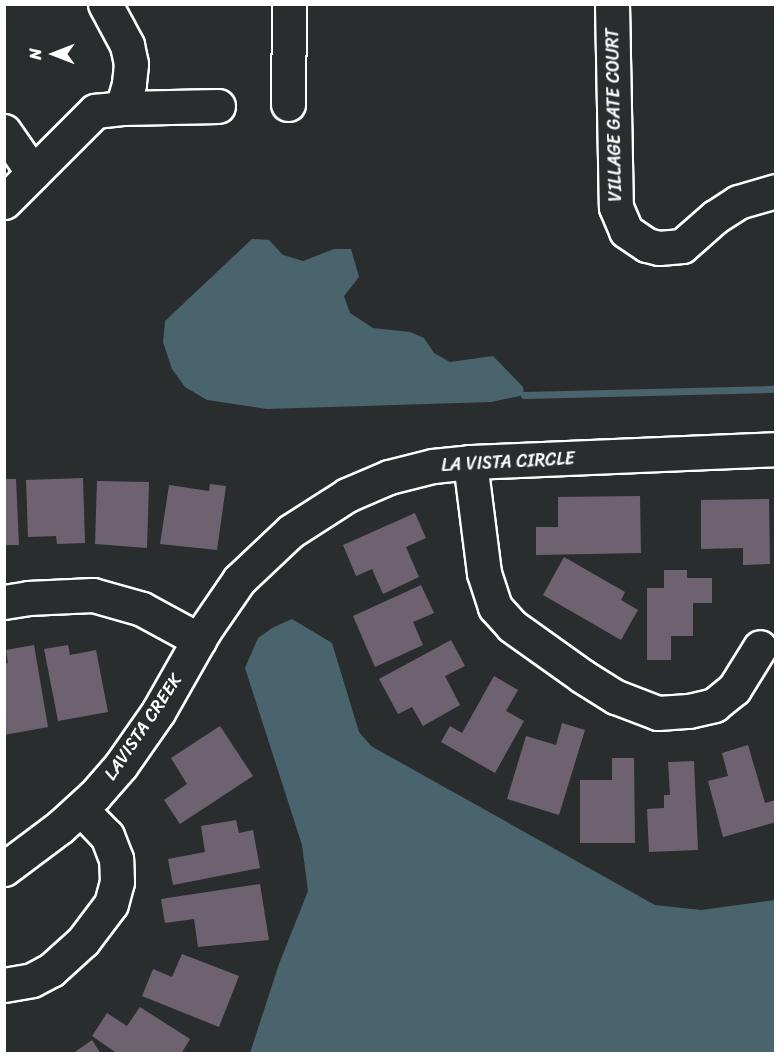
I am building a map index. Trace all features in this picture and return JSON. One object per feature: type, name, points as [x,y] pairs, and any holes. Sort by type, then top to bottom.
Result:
[{"type":"street","points":[[105,4],[127,45],[131,64],[129,84],[122,108]]},
{"type":"street","points":[[288,104],[289,4]]},
{"type":"street","name":"VILLAGE GATE COURT","points":[[612,4],[616,207],[626,231],[647,245],[660,248],[682,246],[738,202],[776,191]]},
{"type":"street","points":[[4,202],[95,111],[122,108],[218,106]]},
{"type":"street","points":[[4,131],[33,173]]},
{"type":"street","name":"LA VISTA CIRCLE","points":[[200,640],[239,580],[291,531],[347,495],[389,477],[470,462],[776,449]]},
{"type":"street","points":[[470,462],[484,573],[495,607],[512,626],[582,676],[616,697],[658,714],[689,711],[714,705],[734,688],[760,647]]},
{"type":"street","points":[[4,602],[28,597],[93,595],[142,609],[200,640]]},
{"type":"street","name":"LAVISTA CREEK","points":[[81,809],[127,756],[158,712],[200,640]]},
{"type":"street","points":[[4,869],[81,809],[107,836],[116,859],[117,882],[111,904],[83,942],[51,970],[32,980],[4,985]]},
{"type":"water","points":[[252,239],[269,240],[283,255],[303,261],[334,249],[351,249],[359,277],[344,296],[350,313],[373,328],[410,332],[424,338],[434,353],[450,362],[493,356],[523,387],[524,395],[491,402],[267,409],[207,400],[185,387],[172,369],[163,342],[165,321]]},
{"type":"water","points":[[292,619],[332,643],[359,732],[371,746],[655,905],[701,910],[775,900],[775,1053],[250,1053],[279,964],[308,891],[302,845],[245,668],[258,638],[272,628]]},
{"type":"building","points":[[83,478],[85,543],[57,544],[56,536],[28,537],[26,480]]},
{"type":"building","points":[[4,479],[16,479],[19,545],[4,545]]},
{"type":"building","points":[[97,481],[149,482],[147,548],[95,544]]},
{"type":"building","points":[[210,484],[226,486],[217,550],[160,544],[169,485],[209,491]]},
{"type":"building","points":[[640,496],[641,553],[536,555],[536,527],[558,527],[558,497]]},
{"type":"building","points":[[769,499],[770,564],[743,565],[743,548],[701,549],[701,500]]},
{"type":"building","points":[[415,513],[426,538],[406,547],[419,577],[383,594],[372,569],[356,576],[343,545]]},
{"type":"building","points":[[564,557],[625,592],[621,600],[638,610],[621,640],[543,595]]},
{"type":"building","points":[[664,570],[687,570],[687,578],[712,578],[712,603],[693,603],[693,636],[671,636],[671,660],[647,660],[647,588],[664,588]]},
{"type":"building","points":[[421,585],[434,613],[413,622],[423,645],[375,667],[353,616]]},
{"type":"building","points":[[451,640],[465,666],[445,676],[460,705],[423,726],[412,707],[398,714],[379,679]]},
{"type":"building","points":[[34,645],[48,727],[4,735],[4,663],[8,663],[6,650]]},
{"type":"building","points":[[68,645],[70,655],[96,650],[108,712],[58,721],[44,649]]},
{"type":"building","points":[[494,676],[518,690],[506,711],[524,721],[495,773],[441,742],[450,726],[462,733]]},
{"type":"building","points":[[562,723],[585,730],[559,815],[507,799],[526,736],[556,745]]},
{"type":"building","points":[[220,726],[253,776],[180,824],[164,800],[187,784],[171,758]]},
{"type":"building","points":[[748,745],[765,803],[776,800],[776,822],[723,837],[708,781],[728,776],[722,753]]},
{"type":"building","points":[[612,758],[634,758],[635,843],[580,843],[580,780],[612,780]]},
{"type":"building","points":[[694,761],[698,850],[649,852],[647,809],[664,808],[664,795],[670,795],[668,762]]},
{"type":"building","points":[[236,820],[239,833],[253,830],[260,868],[173,885],[168,859],[205,852],[201,826]]},
{"type":"building","points":[[260,884],[269,940],[198,947],[194,919],[165,923],[161,899]]},
{"type":"building","points":[[182,954],[239,976],[219,1027],[142,996],[153,969],[172,977]]},
{"type":"building","points":[[140,1007],[190,1039],[181,1054],[118,1054],[92,1036],[107,1013],[127,1026]]},
{"type":"building","points":[[92,1040],[101,1054],[72,1054]]},
{"type":"waterway","points":[[524,395],[776,389]]}]
